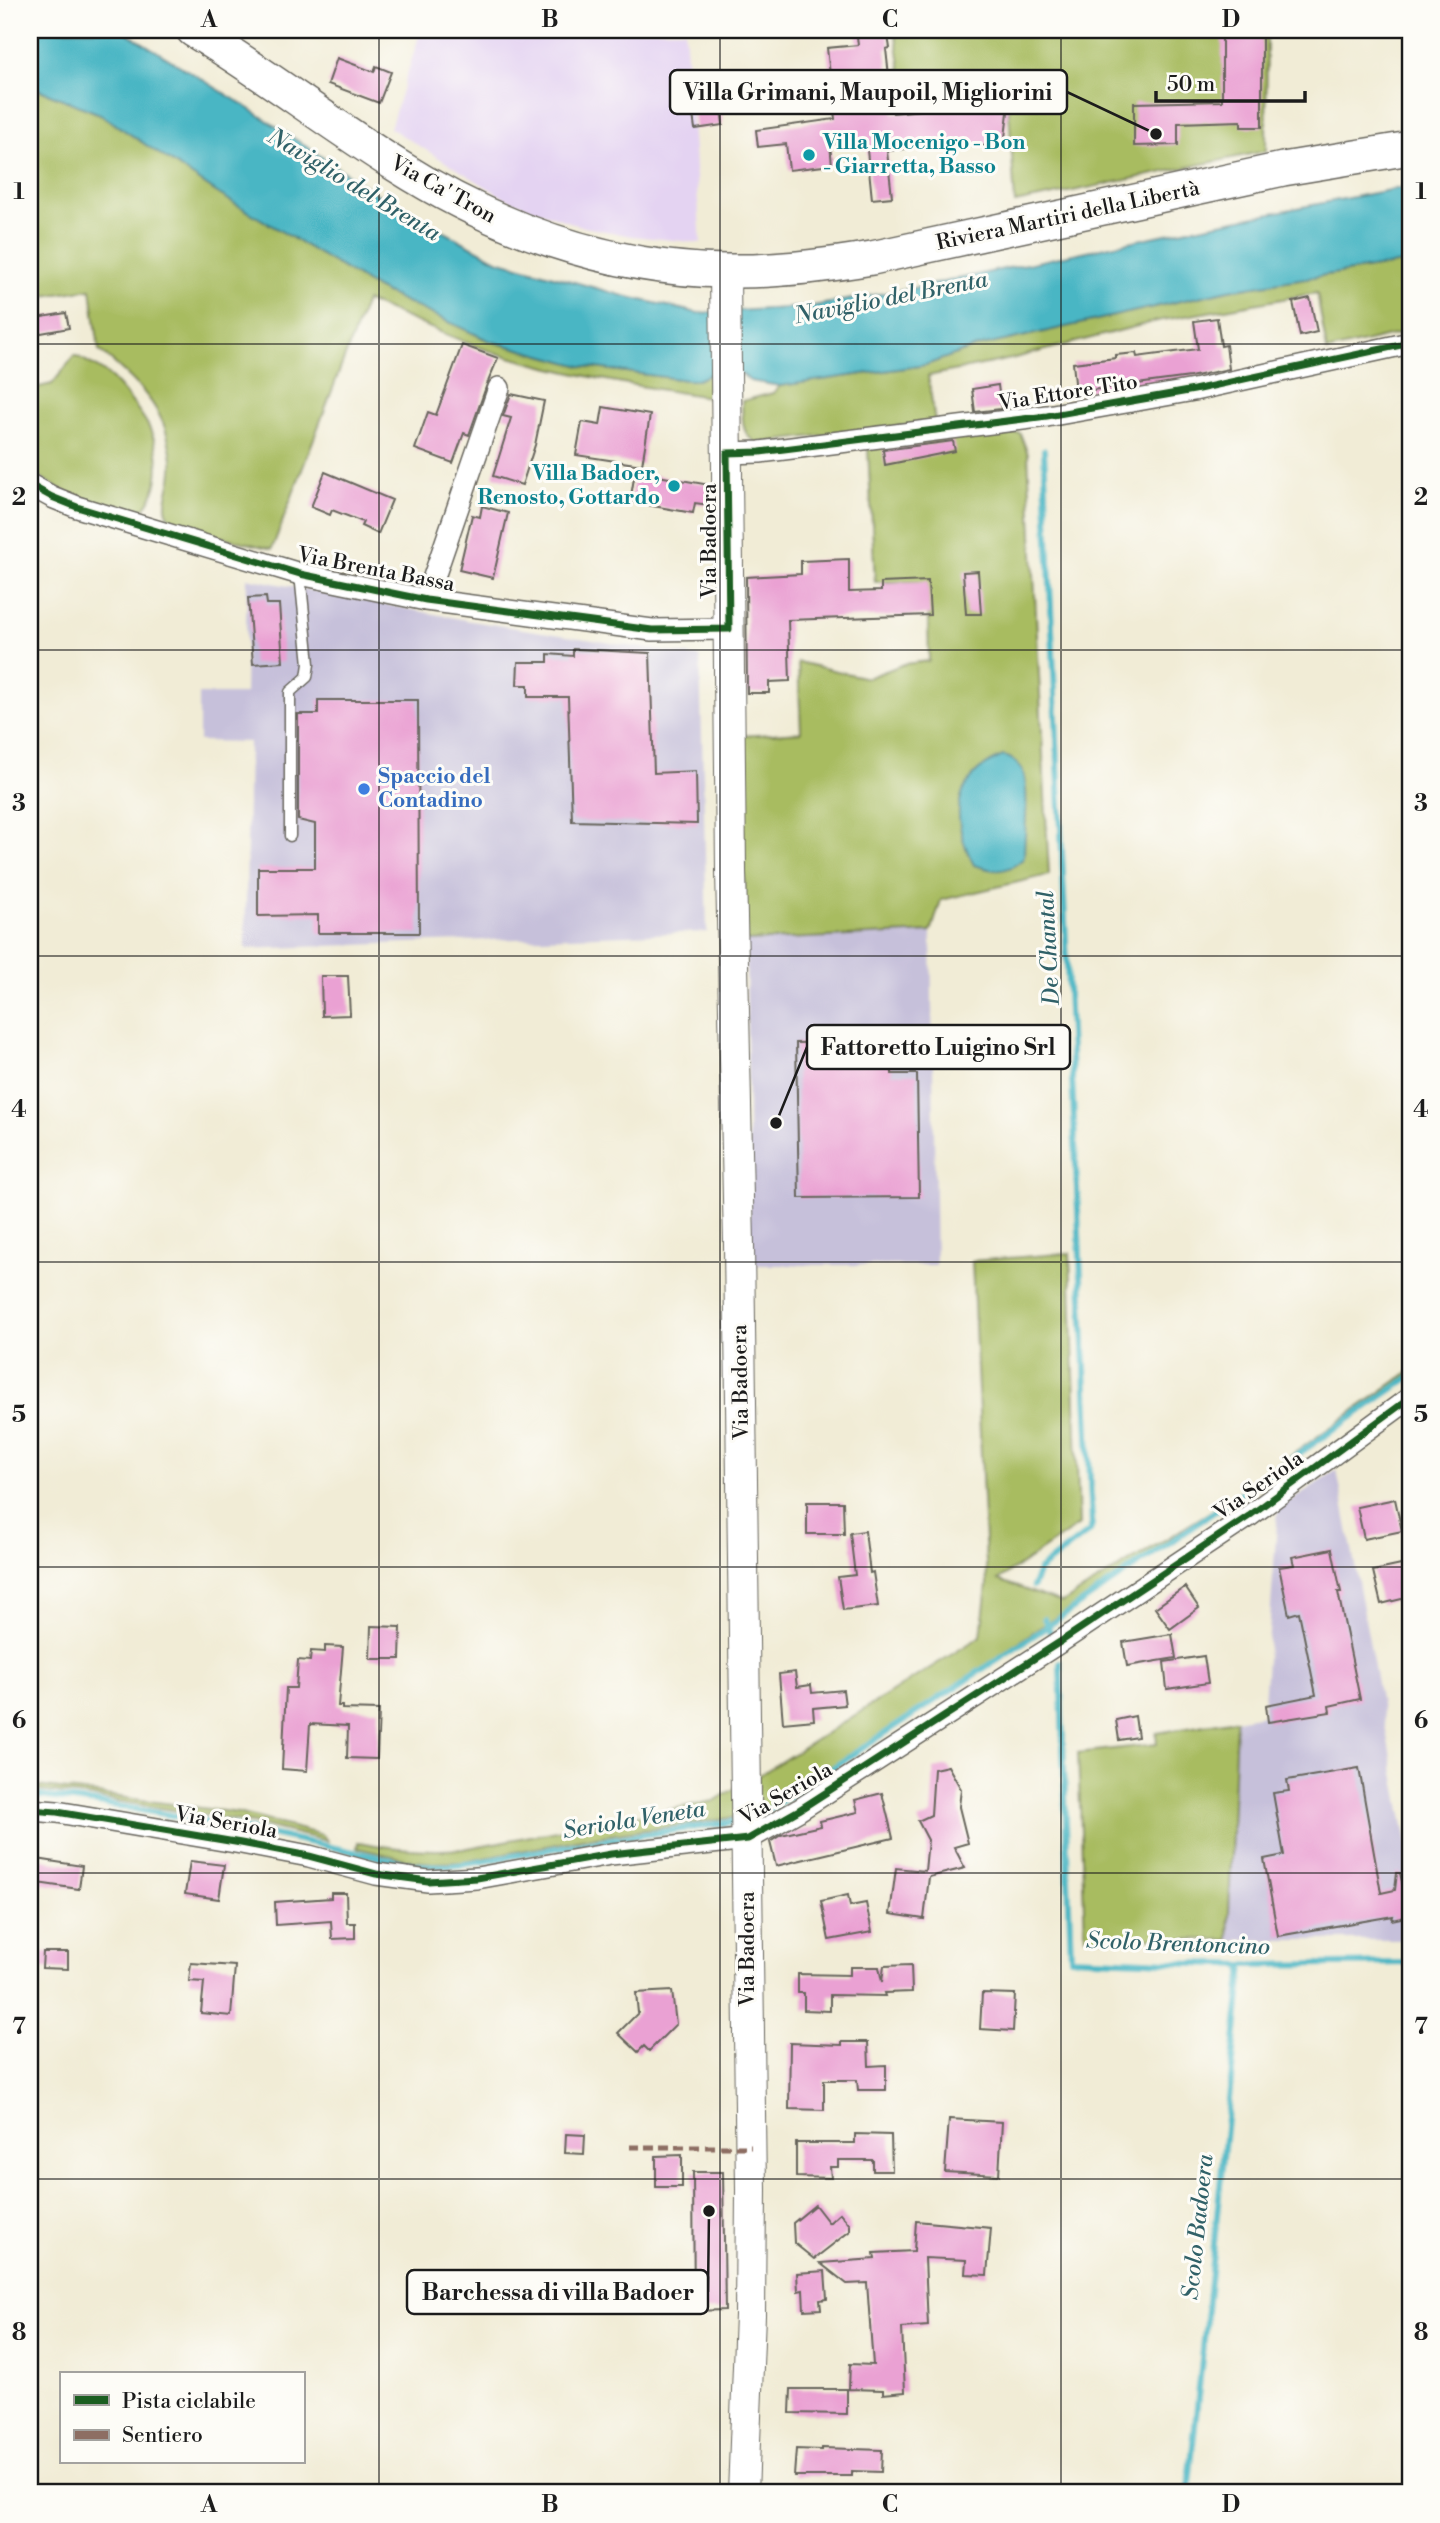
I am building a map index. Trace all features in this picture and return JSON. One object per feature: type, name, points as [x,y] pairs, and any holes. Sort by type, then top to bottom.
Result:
[{"type":"main road","name":"Via Ca' Tron","points":[[194,30],[394,164],[437,190],[506,225],[585,251],[650,264],[725,271]]},
{"type":"main road","name":"Riviera Martiri della Libertà","points":[[725,271],[829,265],[872,258],[1283,169],[1410,148]]},
{"type":"main road","name":"Via Badoera","points":[[725,271],[731,870],[739,1245],[751,2190],[750,2315],[743,2493]]},
{"type":"street","name":"Via Ettore Tito","points":[[727,453],[761,452],[1047,416],[1206,388],[1410,343]]},
{"type":"street","points":[[426,600],[499,388]]},
{"type":"street","name":"Via Brenta Bassa","points":[[30,485],[77,507],[300,574],[426,600],[652,630],[729,629]]},
{"type":"street","name":"Via Seriola","points":[[30,1810],[227,1840],[309,1856],[376,1874],[428,1881],[477,1878],[747,1827],[799,1810],[1063,1640],[1237,1524],[1410,1398]]},
{"type":"lane","points":[[290,836],[290,692],[307,677],[310,664],[300,574]]},
{"type":"shaded area","points":[[421,30],[685,30],[701,243],[632,236],[584,227],[535,210],[503,197],[390,128]]},
{"type":"shaded area","points":[[247,578],[471,621],[700,657],[707,932],[245,949],[249,742],[199,741],[199,694],[245,694]]},
{"type":"shaded area","points":[[931,932],[936,1265],[750,1265],[746,941]]},
{"type":"shaded area","points":[[1337,1470],[1410,1858],[1410,1940],[1228,1940],[1236,1720],[1263,1715],[1278,1509]]},
{"type":"green space","points":[[895,30],[1267,30],[1266,151],[1015,203],[1008,96],[906,105]]},
{"type":"green space","points":[[30,86],[100,114],[219,194],[378,289],[490,341],[581,366],[686,380],[697,380],[710,374],[709,397],[598,379],[517,359],[459,340],[366,301],[272,549],[175,526],[166,506],[172,464],[165,429],[143,391],[99,350],[91,289],[30,298]]},
{"type":"green space","points":[[1410,262],[1410,331],[1327,351],[1317,293],[1157,321],[1011,359],[928,376],[935,422],[758,443],[745,431],[742,401],[773,393],[780,386],[926,365],[973,348],[1229,290]]},
{"type":"green space","points":[[75,355],[113,380],[149,427],[156,449],[158,473],[152,496],[139,514],[82,499],[30,470],[30,389],[52,384]]},
{"type":"green space","points":[[1020,433],[1028,454],[1049,875],[941,900],[931,932],[746,941],[740,736],[801,732],[798,662],[867,678],[904,664],[929,661],[927,582],[875,582],[868,449],[936,438]]},
{"type":"green space","points":[[1070,1253],[1079,1525],[998,1580],[1062,1603],[1223,1504],[1410,1371],[1410,1376],[1132,1570],[1033,1632],[932,1704],[757,1813],[758,1776],[981,1636],[987,1585],[972,1261]]},
{"type":"green space","points":[[1236,1720],[1228,1940],[1085,1937],[1078,1753],[1157,1744],[1156,1733]]},
{"type":"green space","points":[[30,1785],[238,1813],[323,1835],[327,1841],[253,1823],[86,1796],[30,1790]]},
{"type":"green space","points":[[737,1787],[737,1817],[582,1839],[464,1862],[414,1861],[357,1848],[358,1842],[410,1849],[463,1849],[714,1801]]},
{"type":"water","name":"Naviglio del Brenta","points":[[30,30],[122,30],[250,109],[392,204],[497,260],[624,296],[698,313],[808,307],[930,285],[1189,229],[1410,186],[1410,262],[1229,290],[973,348],[926,365],[780,386],[750,381],[742,374],[710,374],[697,380],[686,380],[581,366],[490,341],[378,289],[219,194],[100,114],[30,86]]},
{"type":"water","points":[[1003,756],[1017,764],[1025,781],[1024,858],[1012,867],[995,870],[974,865],[961,832],[959,816],[960,802],[973,776]]},
{"type":"building","points":[[856,30],[887,30],[890,48],[886,49],[893,113],[941,108],[941,105],[1009,104],[1004,146],[939,145],[887,151],[892,197],[872,199],[866,140],[830,144],[832,165],[789,170],[786,144],[758,147],[756,130],[835,119],[827,48],[858,45]]},
{"type":"building","points":[[1222,30],[1262,30],[1262,127],[1241,127],[1241,121],[1178,123],[1178,145],[1134,146],[1134,103],[1222,101]]},
{"type":"building","points":[[337,58],[374,72],[376,66],[391,72],[379,103],[328,84]]},
{"type":"building","points":[[717,75],[723,125],[695,129],[688,78]]},
{"type":"building","points":[[1310,298],[1317,332],[1300,336],[1293,302]]},
{"type":"building","points":[[66,313],[69,328],[30,335],[30,319]]},
{"type":"building","points":[[1217,318],[1221,346],[1226,345],[1229,369],[1190,377],[1076,392],[1073,363],[1116,358],[1116,355],[1136,353],[1137,357],[1198,349],[1194,321]]},
{"type":"building","points":[[462,345],[498,358],[469,435],[464,433],[453,463],[415,449],[428,412],[436,415]]},
{"type":"building","points":[[998,385],[1001,409],[975,412],[972,389]]},
{"type":"building","points":[[511,394],[544,401],[535,445],[522,485],[493,476],[511,418],[503,416]]},
{"type":"building","points":[[603,407],[650,415],[642,465],[576,455],[582,422],[600,425]]},
{"type":"building","points":[[953,441],[955,451],[885,465],[883,450]]},
{"type":"building","points":[[325,472],[392,500],[378,534],[361,526],[363,522],[332,510],[330,515],[311,507]]},
{"type":"building","points":[[635,472],[710,485],[710,505],[695,503],[693,513],[630,502]]},
{"type":"building","points":[[482,506],[508,513],[493,578],[459,570],[472,515],[480,517]]},
{"type":"building","points":[[849,559],[849,592],[881,591],[881,583],[928,581],[930,615],[788,620],[790,681],[769,682],[769,693],[747,693],[746,577],[801,574],[801,561]]},
{"type":"building","points":[[978,571],[981,614],[966,614],[963,572]]},
{"type":"building","points":[[266,597],[267,604],[279,604],[283,662],[253,664],[248,598]]},
{"type":"building","points":[[573,649],[650,653],[654,773],[696,771],[697,824],[572,821],[568,697],[528,697],[528,685],[517,685],[518,662],[548,662],[548,654],[573,656]]},
{"type":"building","points":[[318,700],[418,700],[419,933],[318,933],[318,915],[258,916],[258,868],[315,868],[315,824],[298,820],[298,714],[318,714]]},
{"type":"building","points":[[321,976],[348,976],[350,1015],[322,1016]]},
{"type":"building","points":[[891,1041],[892,1074],[917,1074],[919,1197],[799,1198],[796,1043]]},
{"type":"building","points":[[1395,1499],[1402,1531],[1364,1539],[1357,1507]]},
{"type":"building","points":[[807,1502],[843,1502],[844,1534],[807,1534]]},
{"type":"building","points":[[865,1531],[870,1573],[873,1572],[878,1606],[843,1610],[838,1577],[855,1575],[850,1533]]},
{"type":"building","points":[[1332,1549],[1360,1699],[1329,1706],[1330,1712],[1268,1722],[1266,1705],[1316,1695],[1299,1612],[1289,1615],[1279,1567],[1294,1565],[1292,1557]]},
{"type":"building","points":[[1406,1564],[1410,1597],[1381,1604],[1373,1571]]},
{"type":"building","points":[[1185,1587],[1199,1608],[1170,1629],[1155,1608]]},
{"type":"building","points":[[371,1626],[401,1627],[400,1659],[370,1659]]},
{"type":"building","points":[[1172,1634],[1176,1658],[1127,1666],[1123,1642]]},
{"type":"building","points":[[325,1646],[343,1647],[338,1706],[342,1706],[342,1709],[379,1710],[377,1759],[347,1758],[348,1726],[310,1724],[307,1771],[282,1769],[286,1688],[296,1688],[298,1660],[310,1661],[311,1651],[325,1652]]},
{"type":"building","points":[[1204,1656],[1208,1683],[1167,1689],[1164,1662]]},
{"type":"building","points":[[795,1672],[797,1687],[811,1685],[812,1693],[843,1690],[845,1705],[813,1708],[814,1720],[783,1723],[779,1674]]},
{"type":"building","points":[[1135,1716],[1138,1737],[1119,1740],[1116,1720]]},
{"type":"building","points":[[948,1766],[961,1789],[959,1807],[968,1843],[954,1847],[965,1868],[929,1877],[924,1919],[890,1914],[896,1868],[925,1871],[928,1840],[918,1821],[931,1815],[934,1769]]},
{"type":"building","points":[[1359,1768],[1381,1893],[1395,1890],[1397,1873],[1400,1873],[1410,1916],[1392,1920],[1393,1916],[1278,1936],[1264,1859],[1284,1855],[1273,1793],[1289,1791],[1287,1780]]},
{"type":"building","points":[[882,1793],[893,1838],[776,1866],[770,1842],[781,1835],[821,1826],[820,1821],[858,1812],[855,1800]]},
{"type":"building","points":[[30,1860],[82,1866],[79,1889],[30,1882]]},
{"type":"building","points":[[190,1861],[224,1865],[219,1899],[185,1894]]},
{"type":"building","points":[[331,1893],[346,1893],[347,1923],[355,1923],[355,1938],[332,1939],[331,1921],[276,1925],[275,1902],[331,1898]]},
{"type":"building","points":[[848,1895],[850,1906],[866,1903],[872,1932],[829,1940],[821,1901]]},
{"type":"building","points":[[43,1952],[68,1952],[68,1969],[42,1968]]},
{"type":"building","points":[[191,1963],[235,1966],[231,2016],[201,2013],[204,1982],[189,1981]]},
{"type":"building","points":[[911,1965],[912,1992],[884,1993],[885,1996],[830,1995],[830,2011],[804,2010],[804,1993],[798,1993],[798,1974],[850,1975],[850,1967],[879,1967],[882,1982],[884,1966]]},
{"type":"building","points":[[672,1991],[676,2024],[649,2051],[644,2046],[638,2052],[618,2033],[638,2013],[636,1993]]},
{"type":"building","points":[[982,1993],[1015,1994],[1013,2031],[980,2029]]},
{"type":"building","points":[[842,2042],[868,2042],[869,2066],[886,2065],[886,2090],[858,2090],[857,2080],[824,2080],[824,2110],[789,2109],[790,2043],[842,2045]]},
{"type":"building","points":[[949,2119],[1002,2122],[999,2175],[945,2172]]},
{"type":"building","points":[[566,2134],[585,2135],[584,2154],[565,2153]]},
{"type":"building","points":[[855,2134],[891,2135],[892,2171],[873,2171],[873,2160],[838,2160],[838,2167],[830,2167],[831,2178],[796,2177],[796,2143],[855,2143]]},
{"type":"building","points":[[682,2155],[682,2187],[656,2187],[656,2156]]},
{"type":"building","points":[[693,2172],[723,2172],[725,2310],[694,2311]]},
{"type":"building","points":[[815,2205],[829,2223],[840,2213],[850,2225],[850,2231],[814,2259],[794,2243],[793,2223]]},
{"type":"building","points":[[916,2221],[991,2228],[987,2275],[965,2274],[966,2260],[925,2258],[928,2326],[902,2328],[905,2392],[883,2394],[883,2390],[849,2389],[850,2364],[873,2365],[867,2283],[847,2284],[820,2263],[875,2259],[874,2253],[914,2251]]},
{"type":"building","points":[[825,2271],[827,2299],[820,2300],[821,2309],[804,2310],[803,2290],[798,2291],[797,2273]]},
{"type":"building","points":[[791,2389],[847,2389],[847,2414],[790,2413]]},
{"type":"building","points":[[796,2449],[882,2450],[881,2472],[852,2471],[852,2476],[794,2476]]},
{"type":"waterway","name":"De Chantal","points":[[1033,1586],[1039,1570],[1090,1531],[1092,1524],[1044,450]]},
{"type":"waterway","name":"Seriola Veneta","points":[[756,1818],[1048,1626],[1410,1377]]},
{"type":"waterway","name":"Scolo Brentoncino","points":[[1044,1618],[1051,1634]]},
{"type":"waterway","name":"Scolo Brentoncino","points":[[1060,1663],[1071,1958],[1243,1965],[1410,1963]]},
{"type":"waterway","name":"Seriola Veneta","points":[[30,1795],[105,1804],[228,1825],[415,1865],[450,1866],[474,1863],[585,1843],[739,1821]]},
{"type":"waterway","name":"Scolo Badoera","points":[[1188,2493],[1243,1965]]},
{"type":"marked path","points":[[630,2147],[751,2147]]},
{"type":"cycle path","points":[[30,485],[77,507],[300,574],[426,600],[652,630],[729,629],[727,453],[760,452],[1047,416],[1194,390],[1410,343]]},
{"type":"cycle path","points":[[30,1810],[57,1812],[241,1843],[309,1856],[376,1874],[428,1881],[477,1878],[611,1854],[748,1839],[799,1810],[1063,1640],[1249,1516],[1410,1398]]},
{"type":"place","name":"Villa Grimani, Maupoil, Migliorini","points":[[1156,134]]},
{"type":"place","name":"Villa Mocenigo - Bon - Giarretta, Basso","points":[[809,155]]},
{"type":"place","name":"Villa Badoer, Renosto, Gottardo","points":[[674,486]]},
{"type":"place","name":"Spaccio del Contadino","points":[[364,789]]},
{"type":"place","name":"Fattoretto Luigino Srl","points":[[776,1123]]},
{"type":"place","name":"Barchessa di villa Badoer","points":[[709,2211]]}]
